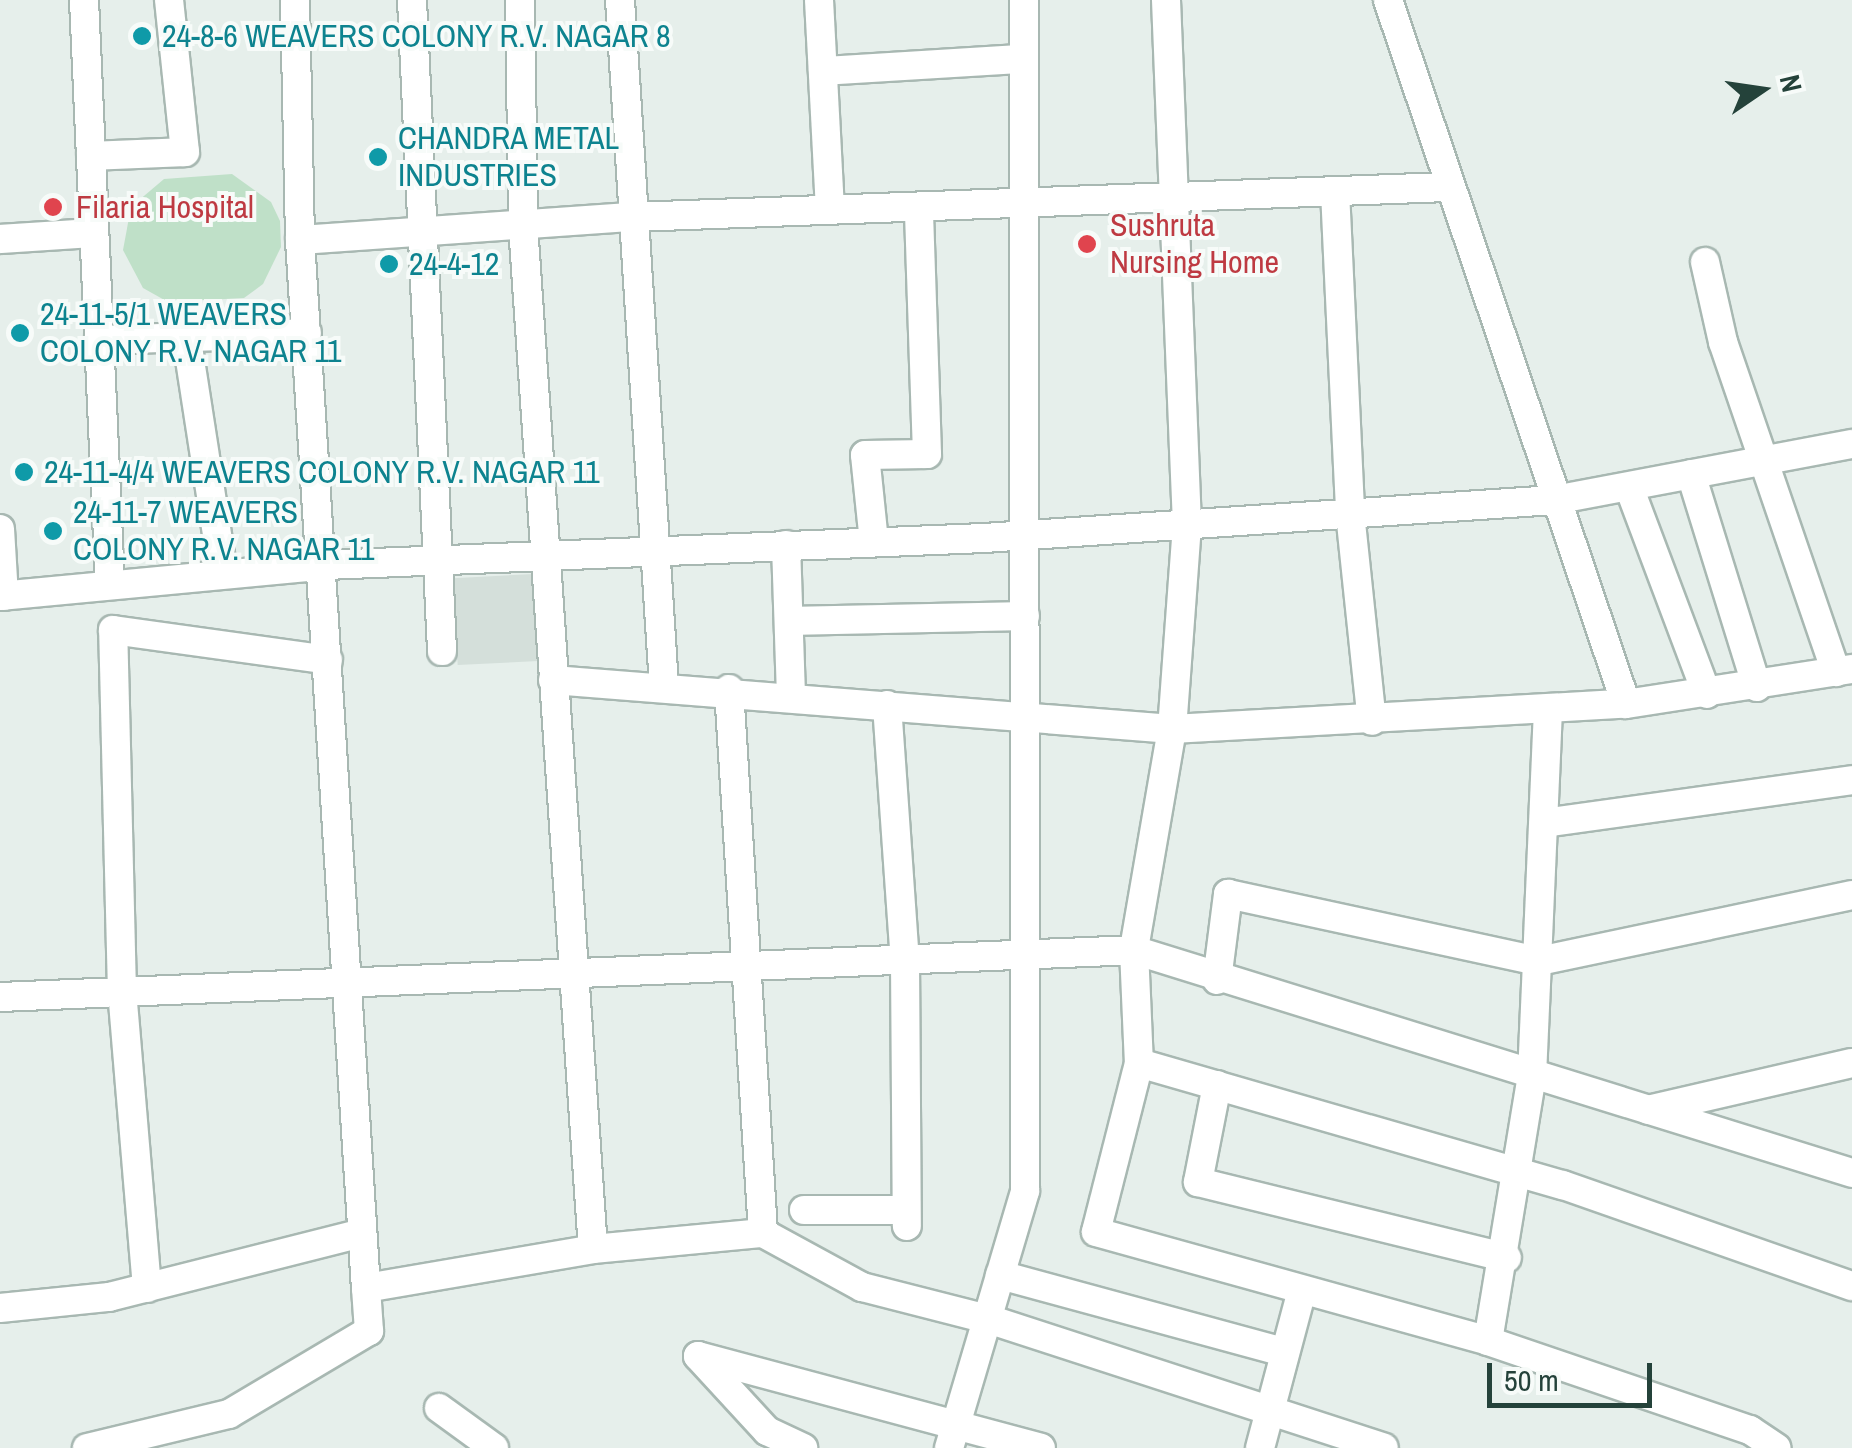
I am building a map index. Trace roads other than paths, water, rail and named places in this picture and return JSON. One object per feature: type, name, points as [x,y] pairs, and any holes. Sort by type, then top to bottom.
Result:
[{"type":"street","points":[[84,0],[110,583]]},
{"type":"street","points":[[91,156],[184,152],[169,0]]},
{"type":"street","points":[[87,1448],[230,1414],[369,1331],[344,984],[326,565],[300,240],[295,0]]},
{"type":"street","points":[[412,0],[416,234],[433,560],[442,651]]},
{"type":"street","points":[[520,0],[524,225],[554,680],[568,974],[593,1249]]},
{"type":"street","points":[[620,0],[664,686]]},
{"type":"street","points":[[819,0],[830,210]]},
{"type":"street","points":[[950,1448],[1025,1192],[1031,956],[1024,712],[1024,0]]},
{"type":"street","points":[[1166,0],[1187,525],[1172,729],[1134,950],[1138,1063],[1096,1232],[1301,1294],[1488,1341],[1750,1430],[1777,1448]]},
{"type":"street","points":[[1388,0],[1446,188],[1626,704]]},
{"type":"street","points":[[823,71],[1022,59]]},
{"type":"street","points":[[300,240],[633,216],[1446,188]]},
{"type":"street","points":[[1335,192],[1350,512],[1372,721]]},
{"type":"street","points":[[874,542],[866,455],[928,454],[919,208]]},
{"type":"street","points":[[0,239],[94,233]]},
{"type":"street","points":[[554,680],[1024,712],[1172,729],[1372,721],[1626,704],[1844,671],[1723,342],[1706,262]]},
{"type":"street","points":[[99,340],[186,334],[308,333]]},
{"type":"street","points":[[186,334],[224,574]]},
{"type":"street","points":[[0,529],[2,596],[326,565],[1024,536],[1555,500],[1852,444]]},
{"type":"street","points":[[1690,474],[1757,687]]},
{"type":"street","points":[[1629,487],[1707,694]]},
{"type":"street","points":[[786,545],[791,696]]},
{"type":"street","points":[[788,621],[1025,616]]},
{"type":"street","points":[[147,1288],[122,992],[113,630],[328,660]]},
{"type":"street","points":[[729,690],[752,964],[763,1233]]},
{"type":"street","points":[[804,1210],[906,1218],[905,962],[887,705]]},
{"type":"street","points":[[1488,1341],[1507,1258],[1532,1076],[1548,710]]},
{"type":"street","points":[[1544,823],[1852,780]]},
{"type":"street","points":[[1217,980],[1228,894],[1539,961],[1852,895]]},
{"type":"street","points":[[0,997],[1134,950],[1217,980],[1852,1174]]},
{"type":"street","points":[[1138,1063],[1518,1172],[1852,1286]]},
{"type":"street","points":[[1646,1110],[1852,1063]]},
{"type":"street","points":[[1216,1085],[1198,1182],[1507,1258]]},
{"type":"street","points":[[0,1308],[147,1288],[362,1233]]},
{"type":"street","points":[[366,1288],[593,1249],[763,1233],[862,1287],[988,1318],[1384,1448]]},
{"type":"street","points":[[1000,1275],[1284,1352]]},
{"type":"street","points":[[1260,1448],[1301,1294]]},
{"type":"street","points":[[803,1448],[766,1431],[698,1356],[957,1419],[1041,1448]]},
{"type":"street","points":[[439,1408],[494,1448]]},
{"type":"place","name":"24-8-6 WEAVERS COLONY R.V. NAGAR 8","points":[[142,36]]},
{"type":"place","name":"CHANDRA METAL INDUSTRIES","points":[[378,157]]},
{"type":"place","name":"Filaria Hospital","points":[[53,207]]},
{"type":"place","name":"Sushruta Nursing Home","points":[[1087,244]]},
{"type":"place","name":"24-4-12","points":[[389,264]]},
{"type":"place","name":"24-11-5/1 WEAVERS COLONY R.V. NAGAR 11","points":[[20,333]]},
{"type":"place","name":"24-11-4/4 WEAVERS COLONY R.V. NAGAR 11","points":[[24,472]]},
{"type":"place","name":"24-11-7 WEAVERS COLONY R.V. NAGAR 11","points":[[53,531]]}]
